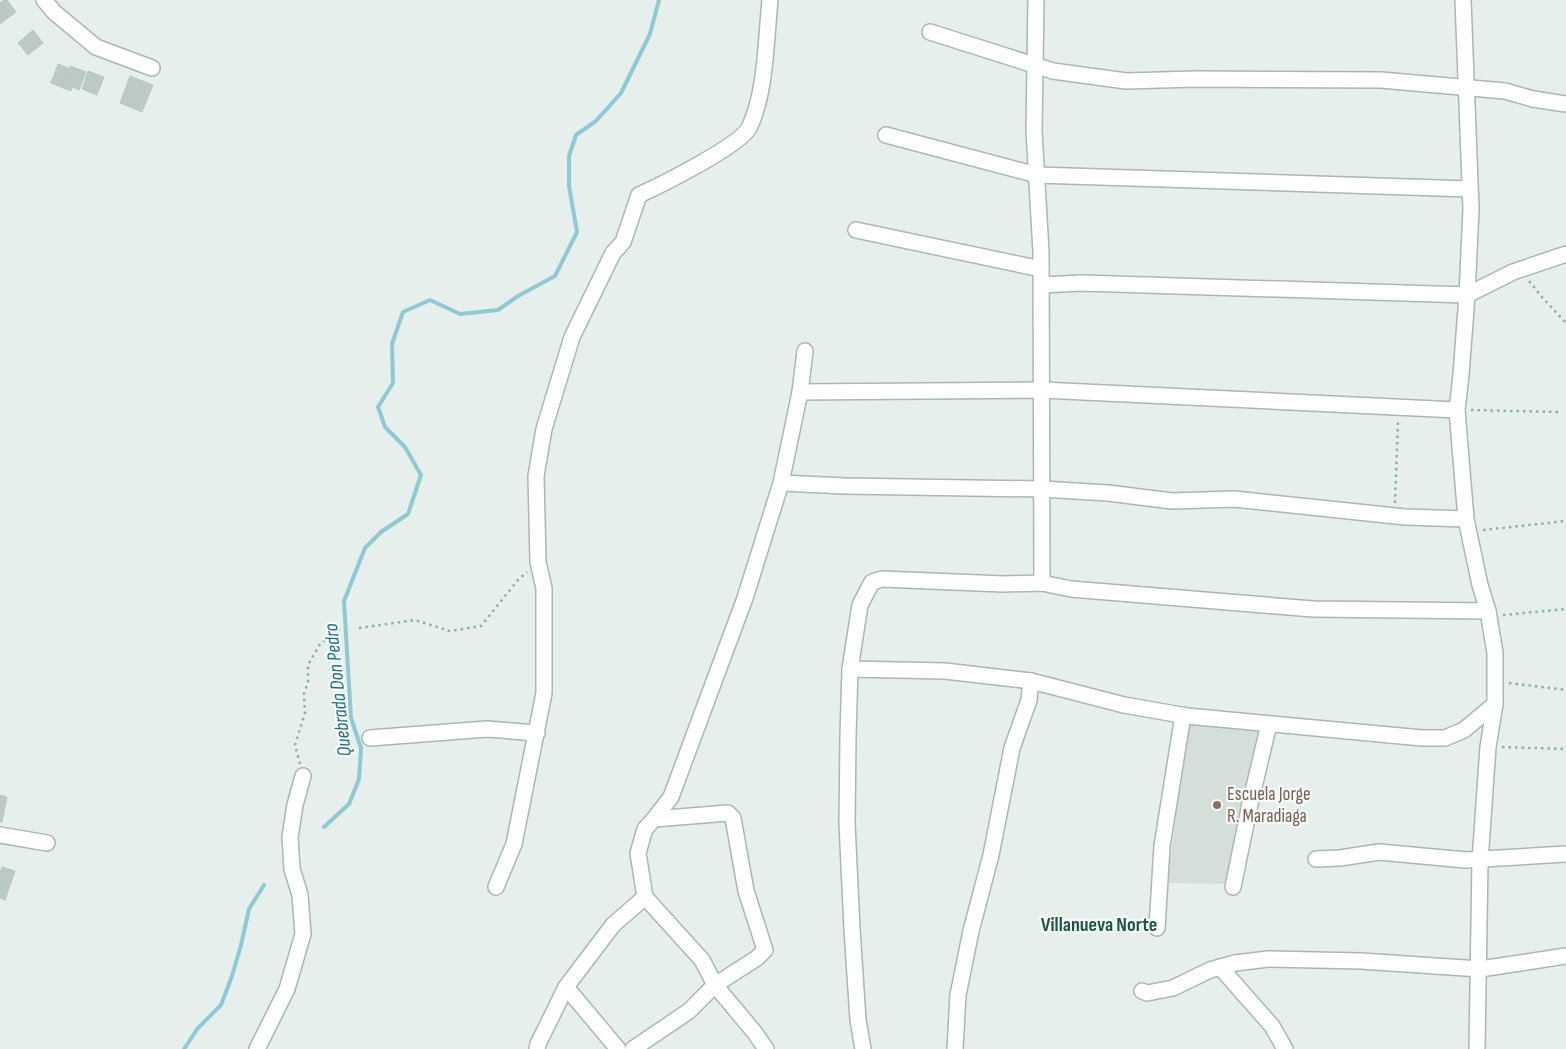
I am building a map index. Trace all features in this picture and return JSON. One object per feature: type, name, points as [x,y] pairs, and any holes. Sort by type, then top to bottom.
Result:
[{"type":"street","points":[[44,0],[54,12],[96,47],[152,68]]},
{"type":"street","points":[[496,887],[514,844],[544,693],[544,588],[538,562],[536,476],[544,429],[572,337],[613,253],[623,242],[639,195],[669,181],[732,144],[748,129],[760,98],[770,0]]},
{"type":"street","points":[[1036,0],[1034,131],[1041,269],[1042,583]]},
{"type":"street","points":[[1463,0],[1471,209],[1467,295],[1457,410],[1468,525],[1495,653],[1495,704],[1488,747],[1480,860],[1480,969],[1477,1049]]},
{"type":"street","points":[[930,32],[1053,71],[1126,81],[1194,79],[1381,80],[1505,91],[1566,104]]},
{"type":"street","points":[[886,135],[1037,175],[1470,189]]},
{"type":"street","points":[[856,230],[1041,269]]},
{"type":"street","points":[[1041,285],[1082,283],[1467,295],[1513,272],[1566,254]]},
{"type":"street","points":[[766,1049],[755,1032],[715,985],[702,960],[645,897],[638,853],[645,829],[671,797],[745,598],[781,483],[800,392],[805,351]]},
{"type":"street","points":[[800,392],[1042,390],[1457,410]]},
{"type":"street","points":[[781,483],[845,486],[1042,489],[1172,501],[1234,499],[1468,525]]},
{"type":"street","points":[[863,1049],[858,1020],[847,823],[850,670],[860,605],[872,582],[882,579],[1003,584],[1042,583],[1071,589],[1313,609],[1488,614]]},
{"type":"street","points":[[850,670],[945,671],[1030,681],[1124,705],[1183,715],[1422,738],[1446,738],[1464,730],[1495,704]]},
{"type":"street","points":[[955,1049],[958,994],[971,931],[991,855],[1012,748],[1029,700],[1030,681]]},
{"type":"street","points":[[1157,928],[1162,846],[1183,715]]},
{"type":"street","points":[[1234,887],[1250,804],[1269,724]]},
{"type":"street","points":[[370,738],[487,730],[537,733]]},
{"type":"street","points":[[257,1049],[287,989],[303,934],[300,894],[292,869],[290,837],[295,804],[303,776]]},
{"type":"street","points":[[633,1049],[689,1012],[715,985],[758,958],[765,950],[746,891],[734,823],[728,813],[654,820]]},
{"type":"street","points":[[0,835],[47,843]]},
{"type":"street","points":[[1316,858],[1340,858],[1379,852],[1466,860],[1566,854]]},
{"type":"street","points":[[537,1049],[566,987],[613,924],[645,897]]},
{"type":"street","points":[[1142,991],[1147,993],[1173,988],[1210,970],[1235,963],[1268,960],[1361,961],[1480,969],[1566,956]]},
{"type":"street","points":[[1220,967],[1272,1026],[1285,1049]]},
{"type":"street","points":[[566,987],[618,1049]]},
{"type":"path","points":[[1523,268],[1530,282],[1566,323]]},
{"type":"path","points":[[1395,516],[1399,407]]},
{"type":"path","points":[[1457,410],[1560,412]]},
{"type":"path","points":[[1468,525],[1566,521]]},
{"type":"path","points":[[360,628],[415,620],[450,631],[481,626],[518,580],[538,562]]},
{"type":"path","points":[[1488,614],[1566,609]]},
{"type":"path","points":[[303,776],[295,745],[305,713],[304,694],[308,682],[308,665],[320,644],[340,629]]},
{"type":"path","points":[[1495,682],[1566,690]]},
{"type":"path","points":[[1488,747],[1566,749]]},
{"type":"shaded area","name":"Escuela Jorge R. Maradiaga","points":[[1189,719],[1270,728],[1241,884],[1167,883]]},
{"type":"building","points":[[7,0],[16,12],[0,24],[0,3]]},
{"type":"building","points":[[33,30],[43,43],[28,55],[18,43]]},
{"type":"building","points":[[58,64],[68,68],[61,87],[51,83]]},
{"type":"building","points":[[70,66],[86,72],[79,90],[72,87],[71,91],[61,87]]},
{"type":"building","points":[[88,71],[104,77],[97,95],[82,89]]},
{"type":"building","points":[[130,76],[153,85],[142,112],[120,103]]},
{"type":"building","points":[[0,795],[7,797],[2,822],[0,822]]},
{"type":"building","points":[[2,867],[15,871],[5,900],[0,898],[0,873]]},
{"type":"waterway","name":"Quebrada Don Pedro","points":[[324,827],[349,804],[359,779],[361,748],[351,718],[344,601],[365,548],[381,532],[408,514],[421,475],[405,447],[385,427],[378,407],[393,383],[392,344],[403,312],[430,300],[460,314],[498,310],[518,296],[555,276],[577,232],[569,186],[569,156],[576,135],[596,121],[621,93],[650,34],[659,0]]},
{"type":"waterway","name":"Quebrada Don Pedro","points":[[184,1049],[198,1028],[221,1005],[232,976],[249,909],[264,885]]},
{"type":"place","name":"Escuela Jorge R. Maradiaga","points":[[1217,805]]},
{"type":"district","name":"Villanueva Norte","points":[[1099,925]]}]
